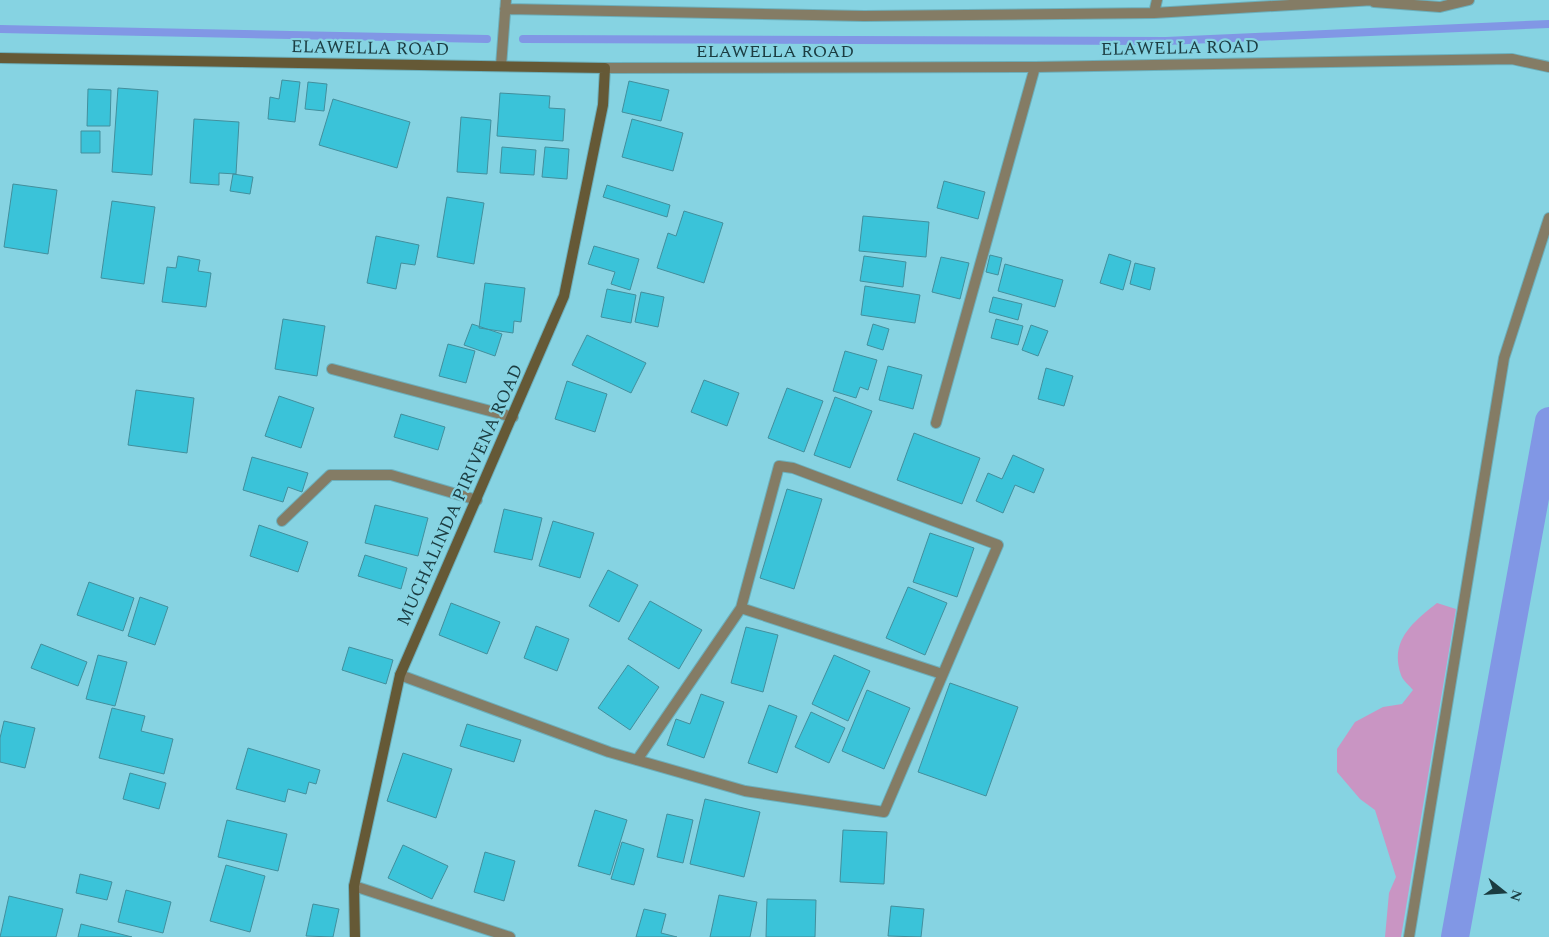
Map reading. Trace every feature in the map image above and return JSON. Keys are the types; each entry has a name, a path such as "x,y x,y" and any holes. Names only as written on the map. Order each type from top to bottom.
{"street":[{"path":"1154,13 1157,0"},
{"path":"501,66 506,4 864,16 1154,13 1374,1 1440,7 1470,0"},
{"name":"ELAWELLA ROAD","path":"0,58 604,68 1035,67 1512,59 1549,67"},
{"path":"936,423 1035,67"},
{"name":"MUCHALINDA PIRIVENA ROAD","path":"356,937 354,886 400,675 564,296 603,104 604,68"},
{"path":"1409,937 1504,358 1549,218"},
{"path":"332,369 513,417"},
{"path":"400,675 609,752 745,791 884,812 998,545 793,468 779,466 741,608 637,760"},
{"path":"282,521 330,475 392,475 477,500"},
{"path":"741,608 942,674"},
{"path":"354,886 510,937"}],"shaded area":[{"path":"1437,603 1456,609 1401,937 1385,937 1389,893 1396,877 1375,810 1360,799 1337,772 1337,749 1355,722 1383,707 1402,704 1413,690 1401,675 1398,652 1401,642 1412,625"}],"building":[{"path":"282,80 300,82 295,122 268,119 270,97 279,99"},
{"path":"629,81 669,90 661,121 622,112"},
{"path":"308,82 327,84 324,111 305,109"},
{"path":"118,88 158,91 152,175 112,172"},
{"path":"88,89 111,90 110,126 87,126"},
{"path":"500,93 550,96 549,108 565,109 563,141 497,136"},
{"path":"333,99 410,122 397,168 319,145"},
{"path":"461,117 491,120 487,174 457,172"},
{"path":"194,119 239,122 236,174 219,173 219,185 190,183"},
{"path":"632,119 683,133 673,171 622,157"},
{"path":"81,131 100,131 100,153 81,153"},
{"path":"502,147 536,150 534,175 500,173"},
{"path":"545,147 569,149 567,179 542,177"},
{"path":"233,174 253,177 250,194 230,191"},
{"path":"944,181 985,192 978,219 937,208"},
{"path":"13,184 57,190 48,254 4,247"},
{"path":"607,185 670,205 667,217 603,197"},
{"path":"447,197 484,203 474,264 437,257"},
{"path":"112,201 155,207 144,284 101,278"},
{"path":"684,211 723,223 704,283 657,268 668,233 676,236"},
{"path":"863,216 929,222 926,257 859,251"},
{"path":"376,236 419,245 415,265 401,263 396,289 367,283"},
{"path":"594,246 639,259 630,290 611,284 615,272 588,264"},
{"path":"1109,254 1131,261 1123,290 1100,283"},
{"path":"990,255 1002,258 998,275 986,272"},
{"path":"178,256 200,260 198,271 211,273 206,307 162,302 167,267 176,268"},
{"path":"864,256 906,262 903,287 860,281"},
{"path":"941,257 969,263 960,299 932,292"},
{"path":"1135,263 1155,268 1150,290 1130,284"},
{"path":"1005,264 1063,280 1055,307 998,291"},
{"path":"485,283 525,288 521,322 514,321 513,333 479,328"},
{"path":"865,286 920,295 915,323 861,315"},
{"path":"607,289 636,295 631,323 601,317"},
{"path":"641,292 664,297 658,327 635,322"},
{"path":"993,297 1022,304 1018,320 989,312"},
{"path":"283,319 325,326 317,376 275,369"},
{"path":"996,319 1023,326 1018,345 991,338"},
{"path":"472,324 502,334 495,356 464,345"},
{"path":"873,324 889,329 883,350 867,345"},
{"path":"1031,325 1048,331 1038,356 1022,350"},
{"path":"587,335 646,363 631,393 572,365"},
{"path":"448,344 475,351 466,383 439,376"},
{"path":"845,351 877,360 868,390 860,387 856,398 833,391"},
{"path":"888,366 922,375 913,409 879,400"},
{"path":"1046,368 1073,376 1064,406 1038,399"},
{"path":"704,380 739,393 727,426 691,412"},
{"path":"567,381 607,394 595,432 555,419"},
{"path":"787,388 823,401 804,452 768,438"},
{"path":"136,390 194,398 187,453 128,445"},
{"path":"279,396 314,408 301,448 265,436"},
{"path":"835,397 872,411 850,468 814,455"},
{"path":"401,414 445,427 438,450 394,437"},
{"path":"914,433 980,458 962,504 897,480"},
{"path":"1013,455 1044,469 1034,493 1015,485 1003,513 976,501 988,473 1002,479"},
{"path":"252,457 308,473 302,492 288,487 283,502 243,490"},
{"path":"787,489 822,499 794,589 760,578"},
{"path":"375,505 428,518 418,556 365,543"},
{"path":"504,509 542,518 532,560 494,552"},
{"path":"553,521 594,533 580,578 539,566"},
{"path":"259,525 308,542 298,572 250,556"},
{"path":"930,533 974,548 957,597 913,582"},
{"path":"365,555 407,568 401,589 358,576"},
{"path":"608,570 638,585 619,622 589,606"},
{"path":"89,582 134,598 123,631 77,615"},
{"path":"908,587 947,603 925,655 886,638"},
{"path":"140,597 168,607 155,645 128,636"},
{"path":"650,601 702,630 679,669 628,639"},
{"path":"451,603 500,622 487,654 439,635"},
{"path":"536,626 569,639 557,671 524,658"},
{"path":"746,627 778,635 763,692 731,683"},
{"path":"41,644 87,662 78,686 31,668"},
{"path":"349,647 393,660 386,684 342,670"},
{"path":"98,655 127,662 115,706 86,699"},
{"path":"834,655 870,671 848,721 812,704"},
{"path":"628,665 659,687 630,730 598,708"},
{"path":"950,683 1018,707 986,796 918,772"},
{"path":"867,690 910,708 884,769 842,751"},
{"path":"701,694 724,702 704,758 667,745 676,719 690,724"},
{"path":"769,705 797,716 777,773 748,763"},
{"path":"112,708 145,716 141,731 173,739 164,774 99,758"},
{"path":"811,712 845,728 829,763 795,747"},
{"path":"4,721 35,728 25,768 0,762 0,738"},
{"path":"467,724 521,740 514,762 460,746"},
{"path":"248,748 320,770 316,784 309,782 306,794 288,789 285,802 236,789"},
{"path":"403,753 452,769 436,818 387,801"},
{"path":"130,773 166,783 159,809 123,799"},
{"path":"705,799 760,812 744,877 690,864"},
{"path":"595,810 627,820 610,875 578,866"},
{"path":"667,814 693,820 683,863 657,857"},
{"path":"227,820 287,834 278,871 218,857"},
{"path":"843,830 887,832 884,884 840,882"},
{"path":"622,842 644,849 634,885 611,879"},
{"path":"403,845 448,866 432,899 388,878"},
{"path":"485,852 515,861 504,901 474,892"},
{"path":"226,865 265,876 250,932 210,921"},
{"path":"80,874 112,882 107,900 76,893"},
{"path":"126,890 171,902 163,933 118,922"},
{"path":"719,895 757,902 750,937 710,937"},
{"path":"9,896 63,909 56,937 0,937"},
{"path":"767,899 816,900 815,937 766,937"},
{"path":"313,904 339,909 333,937 306,936"},
{"path":"891,906 924,909 921,937 888,936"},
{"path":"644,909 666,914 661,933 677,937 636,937"},
{"path":"81,924 132,937 78,937"}],"waterway":[{"path":"523,39 1166,41 1549,24"},
{"path":"0,29 487,39"},
{"path":"1455,937 1549,421"}]}
